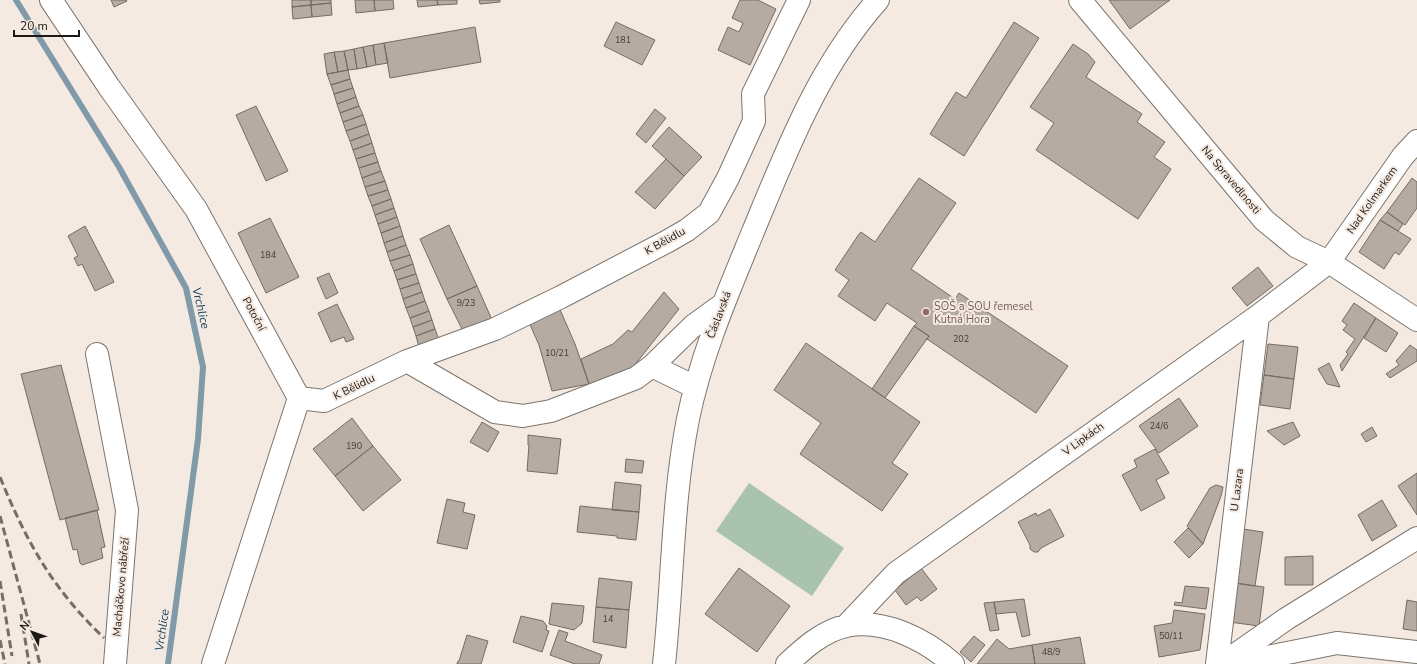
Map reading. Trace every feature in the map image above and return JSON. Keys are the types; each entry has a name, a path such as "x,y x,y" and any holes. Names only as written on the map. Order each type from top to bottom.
{"street":[{"name":"Potoční","path":"51,0 109,87 196,210 299,398"},
{"name":"K Bělidlu","path":"299,398 324,401 407,361 495,329 561,297 681,234 709,213 728,178 754,121 753,94 799,0"},
{"name":"Čáslavská","path":"664,664 683,453 695,387 722,305 809,103 832,60 860,20 878,0"},
{"name":"Na Spravedlnosti","path":"1080,0 1264,220 1297,247 1329,262 1417,320"},
{"name":"Nad Kolmarkem","path":"1329,262 1403,156 1417,141"},
{"name":"V Lipkách","path":"846,626 896,573 1258,316 1329,262"},
{"path":"407,361 495,412 522,416 551,411 636,378 652,366 693,326 722,305"},
{"name":"U Lazara","path":"1217,664 1258,316"},
{"name":"Macháčkovo nábřeží","path":"97,354 127,510 115,664"},
{"path":"652,366 695,387"},
{"path":"213,664 299,398"},
{"path":"1222,664 1286,619 1417,538"},
{"path":"787,664 814,641 846,626 874,625 902,633 926,644 954,664"},
{"path":"1232,664 1337,643 1417,652"}],"green space":[{"path":"749,483 844,548 812,596 716,531"}],"building":[{"path":"111,0 126,0 127,1 114,7"},
{"path":"292,0 311,0 311,5 292,7"},
{"path":"311,0 331,0 331,3 311,5"},
{"path":"355,0 374,0 375,11 356,13"},
{"path":"374,0 393,0 394,9 375,11"},
{"path":"417,0 437,0 438,5 418,7"},
{"path":"437,0 457,0 457,4 438,5"},
{"path":"479,0 500,0 500,2 480,4"},
{"path":"740,0 758,0 776,9 750,65 718,50 728,27 739,32 743,23 732,18"},
{"path":"1109,0 1170,0 1130,29"},
{"path":"331,3 332,15 312,17 311,5"},
{"path":"311,5 312,17 293,19 292,7"},
{"path":"616,22 655,40 642,65 604,46"},
{"path":"1014,22 1039,38 964,156 930,134 956,92 966,98"},
{"path":"475,27 481,62 390,78 384,43"},
{"path":"384,43 388,63 376,65 373,45"},
{"path":"1073,44 1088,54 1095,62 1086,77 1142,114 1137,122 1165,142 1154,157 1171,169 1138,219 1036,150 1054,123 1030,107"},
{"path":"373,45 376,65 367,67 363,47"},
{"path":"363,47 367,67 357,69 354,49"},
{"path":"354,49 357,69 348,70 344,51"},
{"path":"344,51 348,70 338,72 334,52"},
{"path":"334,52 338,72 327,74 324,54"},
{"path":"348,70 350,79 331,85 327,74"},
{"path":"350,79 353,88 334,94 331,85"},
{"path":"353,88 356,97 337,104 334,94"},
{"path":"356,97 359,106 340,113 337,104"},
{"path":"256,106 288,171 266,181 236,115"},
{"path":"359,106 363,115 343,122 340,113"},
{"path":"655,109 666,118 646,143 636,134"},
{"path":"363,115 366,124 346,131 343,122"},
{"path":"366,124 369,134 350,141 346,131"},
{"path":"669,127 702,157 684,176 652,146"},
{"path":"369,134 372,143 353,150 350,141"},
{"path":"372,143 375,153 356,159 353,150"},
{"path":"375,153 378,162 359,168 356,159"},
{"path":"666,159 684,176 655,209 635,192"},
{"path":"378,162 381,171 362,178 359,168"},
{"path":"381,171 385,181 365,187 362,178"},
{"path":"919,178 956,203 911,269 955,299 959,293 1068,366 1036,413 927,339 929,336 914,326 917,323 887,303 875,321 838,296 849,280 835,270 859,234 861,232 875,242"},
{"path":"1412,178 1417,182 1417,208 1405,225 1387,212"},
{"path":"385,181 388,190 368,196 365,187"},
{"path":"388,190 391,199 372,206 368,196"},
{"path":"391,199 394,208 375,215 372,206"},
{"path":"394,208 397,217 378,224 375,215"},
{"path":"1387,212 1403,224 1398,231 1380,220"},
{"path":"397,217 400,226 381,233 378,224"},
{"path":"270,218 299,277 266,293 238,233"},
{"path":"1380,220 1411,239 1399,255 1395,252 1384,269 1359,252"},
{"path":"449,225 477,286 447,299 420,239"},
{"path":"85,226 114,282 95,291 82,264 78,266 74,258 78,256 68,236"},
{"path":"400,226 403,236 384,243 381,233"},
{"path":"403,236 406,245 387,252 384,243"},
{"path":"406,245 410,255 390,261 387,252"},
{"path":"410,255 413,264 394,271 390,261"},
{"path":"413,264 416,274 397,280 394,271"},
{"path":"1258,267 1273,286 1247,306 1232,288"},
{"path":"329,273 338,293 326,299 317,278"},
{"path":"416,274 419,283 400,289 397,280"},
{"path":"419,283 422,292 403,299 400,289"},
{"path":"477,286 493,322 463,331 447,299"},
{"path":"422,292 425,301 406,308 403,299"},
{"path":"664,292 679,309 630,371 589,384 581,359 613,344 628,330 632,332"},
{"path":"425,301 429,311 410,318 406,308"},
{"path":"1354,303 1376,318 1342,371 1340,365 1348,354 1346,352 1355,339 1343,330 1347,325 1342,321"},
{"path":"337,304 354,339 346,342 344,337 331,342 318,313"},
{"path":"558,305 575,344 589,384 552,391 539,345 528,320"},
{"path":"429,311 432,320 413,327 410,318"},
{"path":"1376,318 1398,333 1386,352 1364,338"},
{"path":"432,320 435,329 416,336 413,327"},
{"path":"914,326 929,336 885,398 872,389"},
{"path":"435,329 439,340 419,347 416,336"},
{"path":"806,343 920,422 892,463 908,474 882,511 800,454 821,423 774,390"},
{"path":"1268,344 1298,347 1294,379 1264,375"},
{"path":"1410,345 1417,350 1417,361 1390,378 1386,374 1399,365 1396,361"},
{"path":"1329,363 1340,387 1327,384 1318,369"},
{"path":"61,365 99,510 60,520 21,374"},
{"path":"1264,375 1294,379 1290,409 1260,405"},
{"path":"1179,398 1198,426 1159,453 1139,426"},
{"path":"352,418 373,446 335,476 313,449"},
{"path":"482,422 499,432 488,452 470,442"},
{"path":"1293,422 1300,436 1284,445 1267,431"},
{"path":"1372,427 1377,436 1366,442 1361,434"},
{"path":"528,435 561,439 557,474 527,471 529,445"},
{"path":"373,446 401,480 363,511 335,476"},
{"path":"1155,449 1169,473 1156,480 1165,498 1141,511 1122,475 1137,467 1134,460"},
{"path":"626,459 644,461 642,473 625,472"},
{"path":"1417,473 1417,515 1398,486"},
{"path":"615,482 641,485 639,512 612,510"},
{"path":"1216,485 1223,487 1203,544 1187,526 1210,488"},
{"path":"447,499 465,503 463,512 475,515 467,549 437,543"},
{"path":"1382,500 1397,526 1372,541 1358,515"},
{"path":"580,506 639,512 636,540 617,538 617,536 577,532"},
{"path":"1050,509 1064,536 1041,548 1038,552 1034,552 1030,549 1030,545 1018,522 1036,513 1037,516"},
{"path":"97,510 105,547 101,548 103,558 82,565 80,563 77,549 73,550 65,518"},
{"path":"1188,528 1203,544 1189,558 1174,542"},
{"path":"1243,529 1263,532 1255,586 1235,583"},
{"path":"1313,556 1313,585 1285,585 1285,557"},
{"path":"739,568 790,606 757,652 705,614"},
{"path":"921,568 937,589 921,601 917,597 906,605 895,590"},
{"path":"599,578 632,582 629,610 596,607"},
{"path":"1235,583 1264,587 1259,626 1229,622"},
{"path":"1185,586 1209,588 1206,609 1174,605 1175,602 1182,603"},
{"path":"1024,599 1030,635 1022,637 1016,612 996,614 994,602"},
{"path":"1407,600 1417,602 1417,631 1403,629"},
{"path":"994,602 999,630 990,631 984,603"},
{"path":"552,603 584,606 582,623 574,630 549,624"},
{"path":"596,607 629,610 626,648 593,642"},
{"path":"1174,610 1205,614 1200,650 1159,657 1154,626 1172,623"},
{"path":"521,616 543,621 547,626 546,630 549,631 542,652 513,642"},
{"path":"559,630 568,633 565,641 602,655 599,664 575,664 550,655"},
{"path":"467,635 488,641 481,664 457,664"},
{"path":"974,636 985,645 971,662 960,652"},
{"path":"1080,637 1085,664 1035,664 1032,645"},
{"path":"997,639 1009,649 1032,645 1035,664 977,664"}],"waterway":[{"name":"Vrchlice","path":"16,0 119,167 186,288 203,367 198,439 168,664"}],"railway":[{"path":"0,477 20,523 43,564 70,601 104,638"},
{"path":"0,516 40,664"},
{"path":"0,581 12,656"},
{"path":"21,614 29,664"},
{"path":"0,640 5,664"}],"place":[{"name":"SOŠ a SOU řemesel Kutná Hora","path":"926,312"}]}
